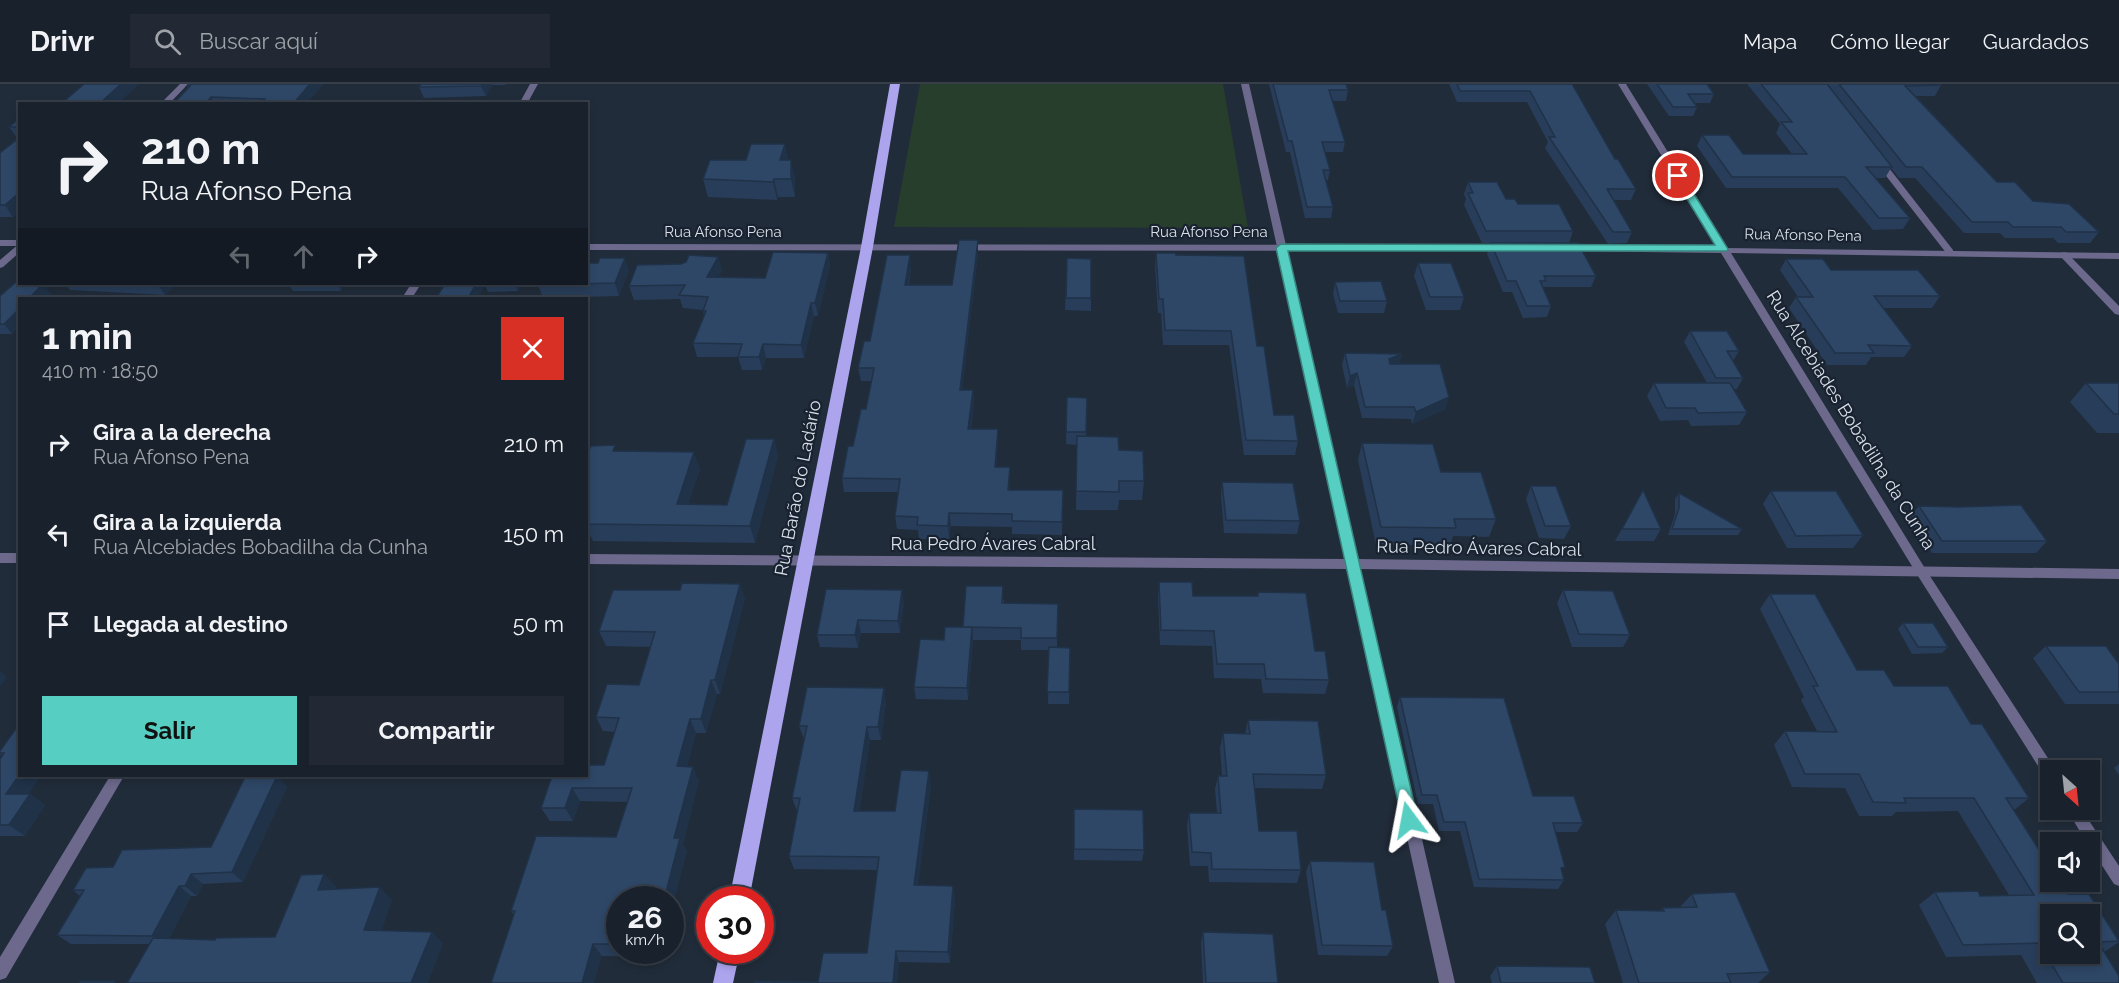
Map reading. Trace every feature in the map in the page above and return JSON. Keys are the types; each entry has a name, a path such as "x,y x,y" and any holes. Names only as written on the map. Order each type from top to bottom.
{"main road":[{"name":"Rua Barão do Ladário","path":"742,886 867,247 895,84"},
{"path":"723,983 727,964"}],"street":[{"path":"166,102 184,84"},
{"path":"524,102 534,84"},
{"path":"1245,84 1447,983"},
{"name":"Rua Alcebiades Bobadilha da Cunha","path":"1622,84 1922,573 2042,760"},
{"path":"1870,149 1950,252"},
{"path":"0,243 18,245"},
{"path":"0,265 18,247"},
{"name":"Rua Afonso Pena","path":"588,247 1508,248"},
{"name":"Rua Afonso Pena","path":"1556,248 2119,256"},
{"path":"2064,255 2119,312"},
{"path":"0,558 18,558"},
{"name":"Rua Pedro Ávares Cabral","path":"588,559 1354,564 2119,574"},
{"path":"0,972 116,777"},
{"path":"2081,820 2119,879"}],"green space":[{"path":"920,84 1223,84 1248,228 894,227"}],"building":[{"path":"84,84 121,84 101,102 63,102"},
{"path":"189,84 310,84 295,102 263,102 265,99 211,97 208,101 176,101 190,86 187,86"},
{"path":"421,84 482,84 481,86 419,87"},
{"path":"1273,84 1346,84 1348,90 1329,90 1345,142 1322,142 1330,170 1323,170 1333,207 1307,207 1292,141 1288,141"},
{"path":"1457,84 1572,84 1615,159 1618,159 1636,189 1607,189 1632,232 1613,232 1549,137 1555,137 1530,91 1460,91"},
{"path":"1657,84 1707,84 1714,94 1688,94 1697,107 1673,107"},
{"path":"1761,84 1827,84 1892,167 1866,167 1910,218 1879,218 1845,177 1732,177 1702,135 1729,135 1743,154 1807,154 1781,122 1792,122"},
{"path":"1839,84 1940,84 1905,86 1997,182 2015,182 2033,201 2069,204 2099,232 2066,232 2061,227 2013,227 2008,222 1972,222 1922,167 1906,167"},
{"path":"18,120 18,127 9,127"},
{"path":"18,139 18,194 5,205 0,205 0,153"},
{"path":"751,144 785,144 780,160 791,160 791,179 774,179 773,182 703,179 710,160 746,160"},
{"path":"1468,182 1497,182 1506,199 1515,199 1518,204 1559,204 1573,231 1486,231 1468,193 1473,193"},
{"path":"959,240 978,240 960,390 973,390 968,429 998,429 995,467 1010,467 1008,490 1063,490 1062,522 1012,521 1012,514 949,513 948,526 917,525 918,517 895,516 900,479 842,478 848,446 853,446 861,409 866,409 874,368 858,368 864,341 870,341 887,255 910,255 905,285 952,285"},
{"path":"1491,243 1578,243 1596,276 1544,276 1546,281 1540,281 1551,306 1527,306 1516,281 1507,281"},
{"path":"773,252 828,253 815,303 811,303 801,345 763,344 759,357 738,357 742,344 693,343 706,311 703,311 708,297 679,295 685,285 629,286 637,265 681,264 686,262 689,255 718,257 707,277 765,278"},
{"path":"1156,253 1244,256 1257,346 1264,346 1274,415 1294,415 1298,441 1246,440 1231,331 1165,330 1163,299 1159,299"},
{"path":"600,258 625,258 615,283 588,284 588,263 598,263"},
{"path":"1067,258 1091,259 1091,298 1066,298"},
{"path":"1786,259 1823,259 1831,270 1918,270 1940,296 1874,296 1912,346 1868,345 1874,353 1835,353 1796,297 1813,297"},
{"path":"1418,263 1451,263 1464,297 1430,297"},
{"path":"1381,281 1387,301 1340,301 1335,282"},
{"path":"16,282 18,285 42,285 30,297 18,297 18,310 4,324 0,324 0,296"},
{"path":"444,285 475,285 469,297 437,297"},
{"path":"1690,331 1727,331 1739,351 1727,351 1743,378 1716,378"},
{"path":"1345,353 1402,354 1389,359 1390,364 1440,364 1449,397 1416,412 1414,407 1365,407 1357,373 1350,376"},
{"path":"1654,383 1730,383 1747,412 1698,413 1695,408 1666,408"},
{"path":"2086,383 2119,383 2119,414 2114,414"},
{"path":"1067,397 1087,398 1086,432 1066,432"},
{"path":"1077,436 1118,437 1119,450 1143,451 1144,481 1119,481 1119,492 1076,491"},
{"path":"746,439 774,439 750,526 588,524 588,452 591,446 615,445 613,451 694,452 677,504 727,505"},
{"path":"1362,443 1433,444 1441,472 1481,472 1496,519 1454,519 1456,528 1381,527"},
{"path":"1222,482 1293,483 1300,521 1226,520"},
{"path":"1531,486 1556,486 1571,526 1545,526"},
{"path":"1643,490 1661,529 1622,529"},
{"path":"1771,491 1836,491 1863,535 1796,536"},
{"path":"1679,493 1742,529 1672,529 1679,508"},
{"path":"2021,505 2047,541 1942,541 1919,506 1959,507"},
{"path":"1159,582 1192,582 1193,596 1258,596 1258,592 1306,593 1315,651 1325,651 1329,680 1266,679 1264,664 1217,664 1214,631 1161,630"},
{"path":"682,583 740,584 715,680 711,680 701,719 690,719 677,766 693,767 674,838 680,838 668,886 606,886 606,944 593,944 582,983 491,983 515,911 511,911 536,836 616,837 632,788 572,788 565,808 541,808 552,777 588,777 588,765 604,765 619,718 596,717 607,684 639,685 655,632 599,631 613,590 680,590"},
{"path":"966,586 1003,586 1002,603 1058,604 1057,638 1021,638 1021,628 963,627"},
{"path":"826,589 902,590 898,621 858,620 855,635 817,635"},
{"path":"1563,590 1613,591 1630,635 1579,634"},
{"path":"1770,594 1815,594 1857,670 1884,670 1894,686 1948,686 1971,724 1982,724 2029,798 2006,798 2040,851 2040,892 2089,894 2095,904 2040,904 2040,945 1963,945 1935,892 1978,891 1980,896 2034,895 1974,798 1904,798 1906,803 1873,802 1859,774 1805,774 1785,731 1837,732 1813,686 1818,686"},
{"path":"1903,623 1933,623 1948,647 1918,647"},
{"path":"945,627 972,627 967,688 914,687 920,639 944,640"},
{"path":"2046,646 2106,646 2119,664 2119,692 2079,692"},
{"path":"1049,647 1070,648 1069,692 1047,692"},
{"path":"807,687 884,688 878,727 867,727 854,811 895,811 901,770 929,771 914,885 953,886 948,952 896,951 893,983 754,983 754,981 818,982 823,953 867,953 879,857 789,856 800,798 792,798 807,726 799,726"},
{"path":"1400,697 1504,698 1533,796 1574,796 1583,823 1553,823 1565,867 1561,868 1564,880 1479,879 1465,822 1444,822 1437,795 1422,795"},
{"path":"1248,720 1318,721 1326,775 1253,774 1259,831 1297,831 1301,870 1212,869 1211,853 1192,852 1189,813 1221,813 1218,776 1227,776 1223,733 1250,734"},
{"path":"18,726 18,777 6,794 30,794 9,825 0,825 0,759 4,753 0,751"},
{"path":"245,777 277,777 232,872 191,874 185,886 179,886 152,936 57,935 84,890 73,890 86,868 113,867 122,850 211,847"},
{"path":"1074,809 1143,810 1144,850 1074,849"},
{"path":"1310,861 1374,862 1382,910 1386,910 1393,946 1322,945"},
{"path":"324,874 318,890 380,887 364,930 432,932 411,983 127,983 153,938 215,940 216,938 275,937 301,875"},
{"path":"1735,892 1770,972 1727,974 1731,983 1639,983 1616,910 1664,911 1662,908 1697,907 1692,894"},
{"path":"2100,911 2119,941 2100,942"},
{"path":"1203,932 1273,934 1278,983 1206,983"},
{"path":"2100,945 2119,976 2119,983 2063,983 2052,964 2100,964"},
{"path":"1497,966 1590,967 1595,983 1501,983"},
{"path":"80,981 115,981 114,983 79,983"}],"route":[{"path":"1409,820 1354,564 1281,248 1723,249 1678,176"}]}
